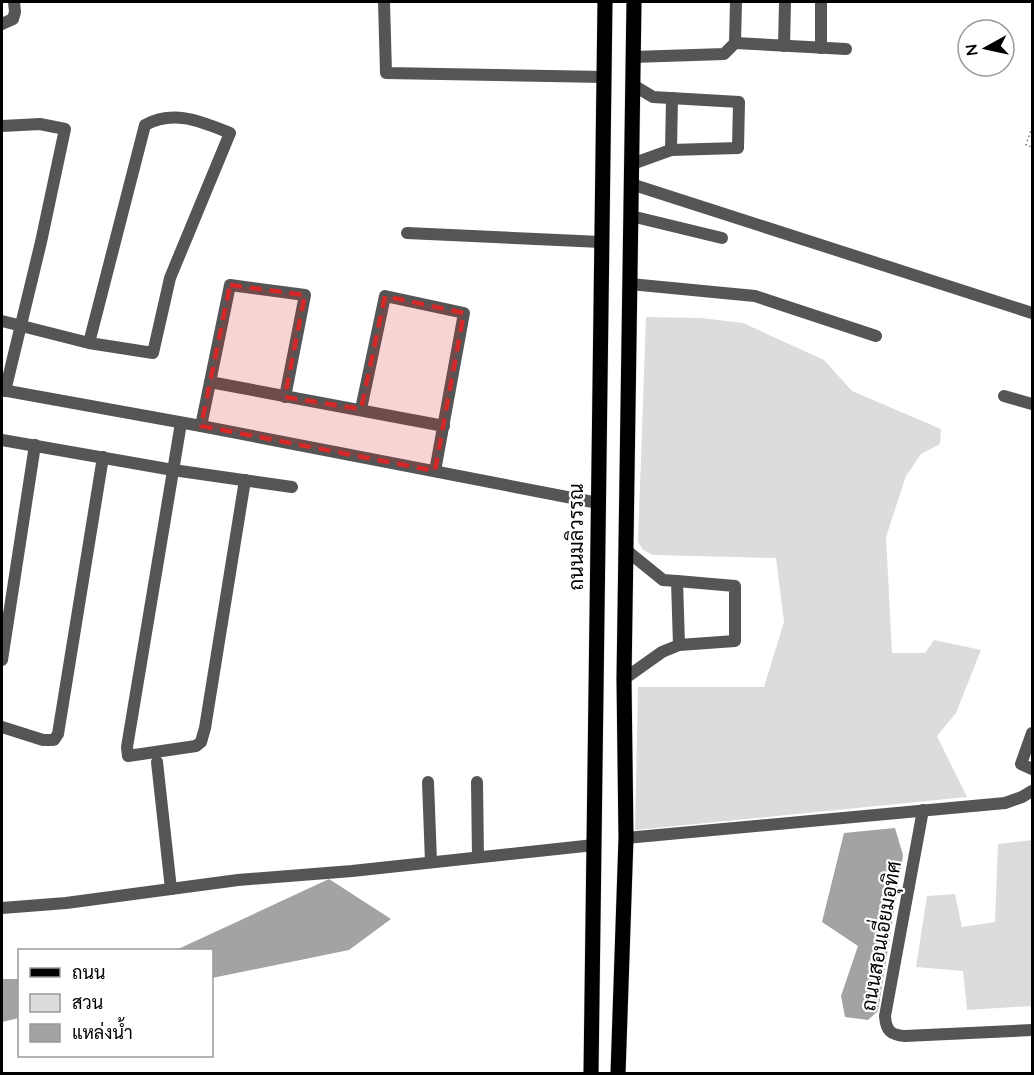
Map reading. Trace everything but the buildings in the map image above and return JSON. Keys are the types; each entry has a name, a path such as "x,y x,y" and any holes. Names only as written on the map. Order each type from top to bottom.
{"main road":[{"name":"ถนนมลิวรรณ","path":"591,1074 605,2"},
{"path":"618,1074 626,838 624,679 634,2"}],"street":[{"path":"2,24 13,19 14,2"},
{"path":"384,2 386,73 604,77"},
{"path":"633,57 724,54 735,43 736,2"},
{"path":"784,46 785,2"},
{"path":"821,2 821,48"},
{"path":"735,43 846,49"},
{"path":"632,164 671,150 738,148 739,102 653,97 633,85"},
{"path":"671,150 672,98"},
{"path":"2,321 89,343 153,353 170,278 230,133 184,117 156,119 145,125 89,343"},
{"path":"2,126 40,124 65,129 42,242 3,390 598,503"},
{"path":"631,184 1032,313"},
{"path":"631,216 722,238"},
{"path":"407,233 601,242"},
{"path":"630,284 755,296 876,336"},
{"path":"201,426 230,285 305,295 285,397"},
{"path":"361,409 385,296 465,313 435,471"},
{"path":"210,382 444,426"},
{"path":"1004,396 1032,404"},
{"path":"181,423 127,747 128,756 196,746 201,742 244,480"},
{"path":"2,440 173,470 292,487"},
{"path":"2,660 35,446"},
{"path":"2,727 43,740 54,740 58,734 103,457"},
{"path":"624,679 662,652 679,645 735,641 735,586 663,580 626,550"},
{"path":"677,581 679,645"},
{"path":"1032,733 1021,764 1032,769"},
{"path":"157,762 171,889"},
{"path":"428,782 431,862"},
{"path":"477,782 478,857"},
{"path":"626,838 1005,803 1032,791"},
{"name":"ถนนสอนเอี่ยมอุทิศ","path":"923,810 885,1016 886,1026 895,1035 906,1036 1032,1030"},
{"path":"2,908 66,903 238,880 594,845"}],"path":[{"path":"1032,127 1026,145 1032,147"}],"highlighted area":[{"path":"230,285 305,295 285,397 361,409 385,296 464,313 435,471 201,426"}],"green space":[{"path":"646,317 701,318 743,323 824,360 852,391 941,429 940,444 921,454 906,476 886,537 892,653 925,653 934,640 981,650 956,713 937,736 967,797 635,830 638,687 764,687 784,622 776,558 653,555 643,550 638,542"},
{"path":"1032,840 1032,1006 967,1010 963,971 916,967 927,896 955,894 962,927 995,922 998,844"}],"water":[{"path":"895,828 903,855 878,1011 868,1020 845,1017 841,996 858,946 822,922 844,833"},
{"path":"329,879 391,919 349,950 213,978 213,949 178,949"},
{"path":"2,979 18,979 18,1018 2,1022"}]}
